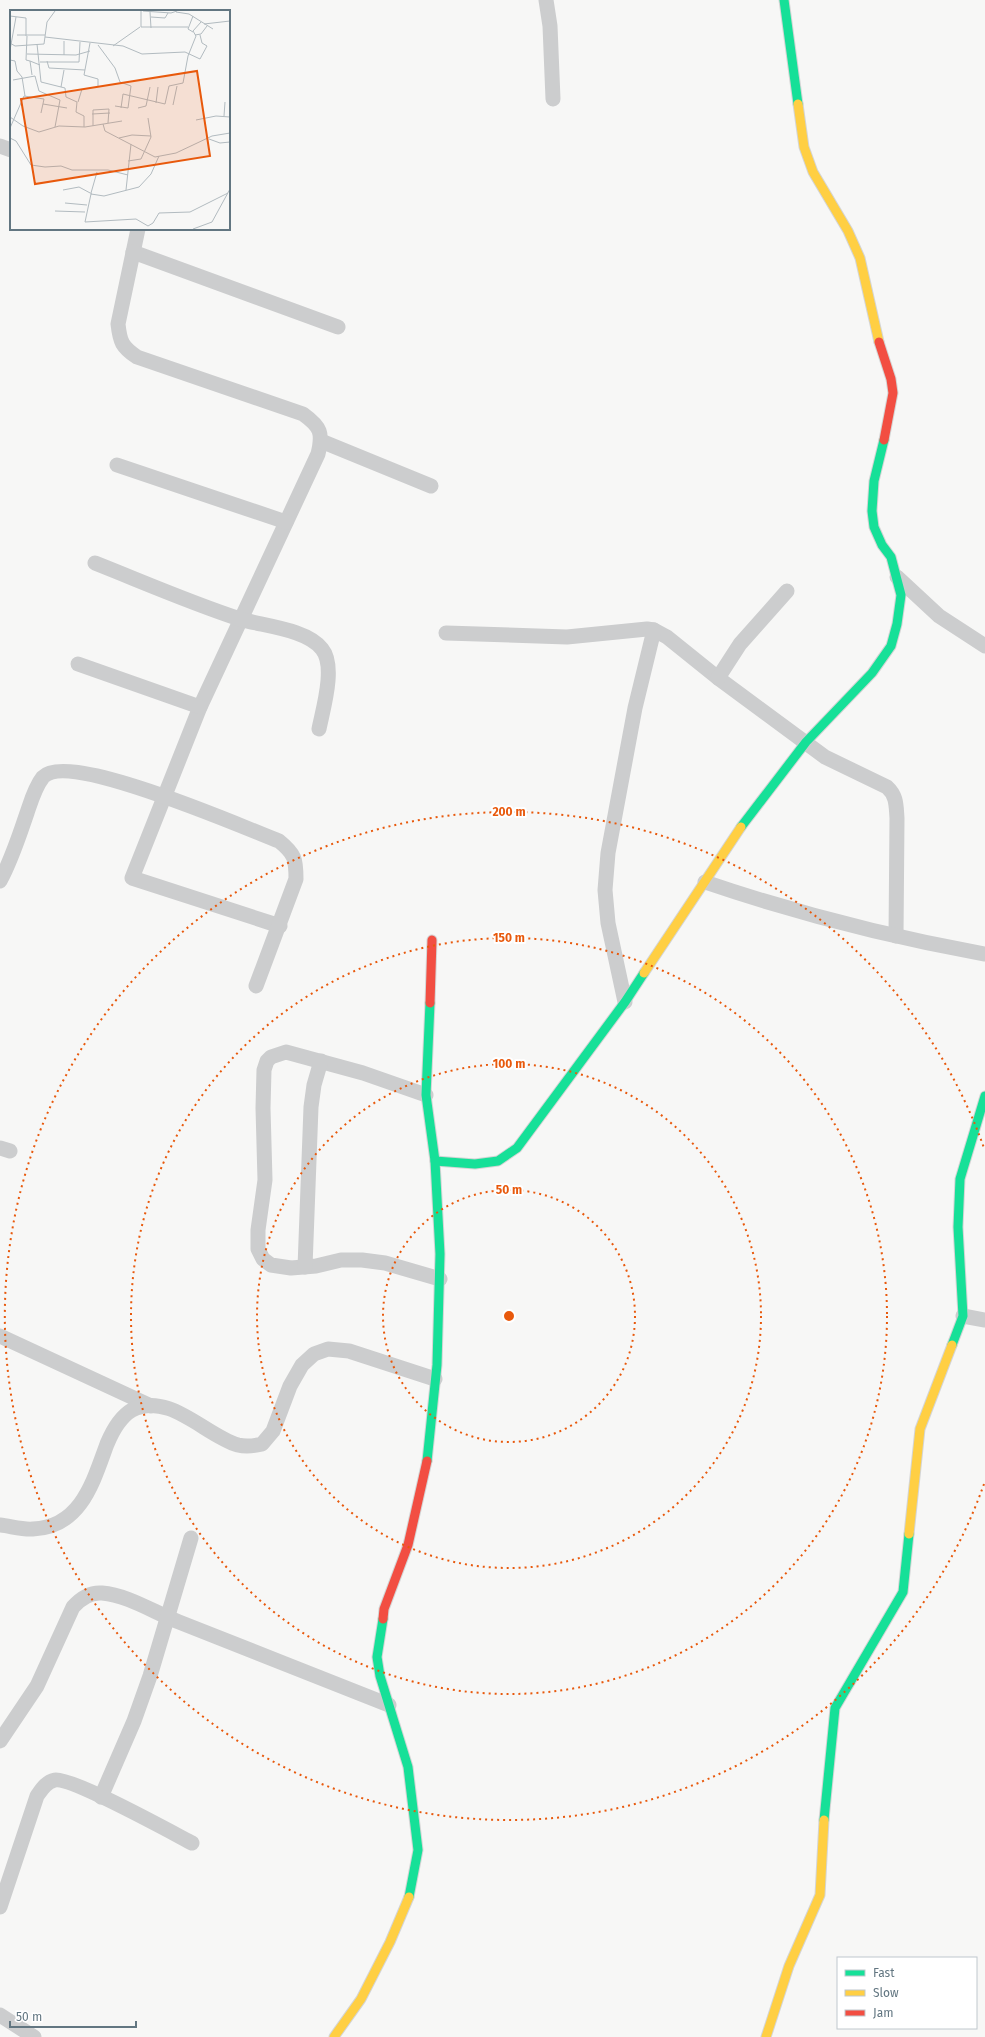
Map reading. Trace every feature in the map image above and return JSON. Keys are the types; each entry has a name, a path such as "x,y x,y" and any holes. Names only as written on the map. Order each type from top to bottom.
{"street":[{"path":"546,0 550,26 553,99"},
{"path":"436,1161 475,1164 498,1161 517,1148 625,1002 742,825 806,742 872,674 891,646 897,624 901,595 891,557 882,545 874,527 872,511 874,482 892,405 893,393 891,379 881,349 860,258 848,231 813,172 804,147 784,0"},
{"path":"0,146 10,150"},
{"path":"138,230 118,324 119,338 125,349 137,357 303,414 315,422 320,431 321,441 318,454 200,707 132,878 280,926"},
{"path":"133,252 338,328"},
{"path":"321,441 431,486"},
{"path":"117,465 286,522"},
{"path":"95,563 240,619 287,631 311,640 322,649 328,661 328,675 319,729"},
{"path":"897,577 939,616 985,646"},
{"path":"718,678 740,644 787,591"},
{"path":"446,633 566,637 634,630 654,630 667,637 718,678 826,757 887,787 893,793 896,803 897,818 896,936"},
{"path":"625,1002 608,923 605,890 608,853 635,708 654,630"},
{"path":"78,664 200,707"},
{"path":"0,881 8,866 36,787 44,776 68,770 164,795 279,841 291,851 296,862 296,879 280,926 256,986"},
{"path":"705,882 802,913 896,936 985,954"},
{"path":"334,2037 361,1999 390,1942 409,1899 418,1850 408,1766 380,1676 377,1657 379,1633 384,1609 408,1545 427,1460 435,1379 440,1254 436,1161 428,1120 426,1095 432,940"},
{"path":"426,1095 363,1073 286,1052 271,1057 267,1061 264,1070 263,1108 265,1180 258,1230 258,1249 263,1259 271,1265 291,1268 305,1267 341,1260 362,1260 385,1263 440,1279"},
{"path":"305,1267 311,1107 314,1085 321,1061"},
{"path":"766,2037 789,1966 820,1895 824,1824 835,1708 903,1592 920,1429 963,1316 958,1227 960,1179 985,1096"},
{"path":"963,1316 985,1320"},
{"path":"0,1336 151,1406 170,1409 237,1445 250,1447 262,1444 273,1431 290,1386 302,1365 314,1354 328,1349 348,1351 435,1379"},
{"path":"0,1525 32,1530 56,1525 72,1514 89,1491 110,1437 119,1422 132,1410 151,1406"},
{"path":"101,1797 134,1721 150,1676 166,1617 191,1538"},
{"path":"0,1741 37,1686 74,1607 80,1600 89,1595 101,1593 119,1596 166,1617 389,1705"},
{"path":"0,1907 37,1796 45,1784 55,1780 64,1781 101,1797 192,1843"},
{"path":"0,2015 34,2037"}],"traffic: fast":[{"path":"784,0 798,104"},
{"path":"741,827 806,742 872,673 891,646 897,624 901,595 891,557 882,545 874,527 872,511 874,481 884,440"},
{"path":"435,1161 475,1164 498,1161 517,1148 625,1002 644,973"},
{"path":"427,1461 437,1365 440,1254 435,1161 426,1095 430,1003"},
{"path":"952,1345 963,1316 958,1227 960,1179 985,1096"},
{"path":"824,1820 835,1708 903,1592 909,1534"},
{"path":"383,1619 377,1657 380,1676 408,1767 418,1850 409,1897"}],"traffic: slow":[{"path":"798,104 804,147 813,172 848,231 860,258 879,342"},
{"path":"644,973 741,827"},
{"path":"909,1534 920,1429 952,1345"},
{"path":"766,2037 789,1966 820,1895 824,1820"},
{"path":"334,2037 361,1999 390,1942 409,1897"}],"traffic: jam":[{"path":"879,342 891,379 893,393 884,440"},
{"path":"430,1003 432,940"},
{"path":"383,1619 384,1609 408,1545 427,1461"}]}
